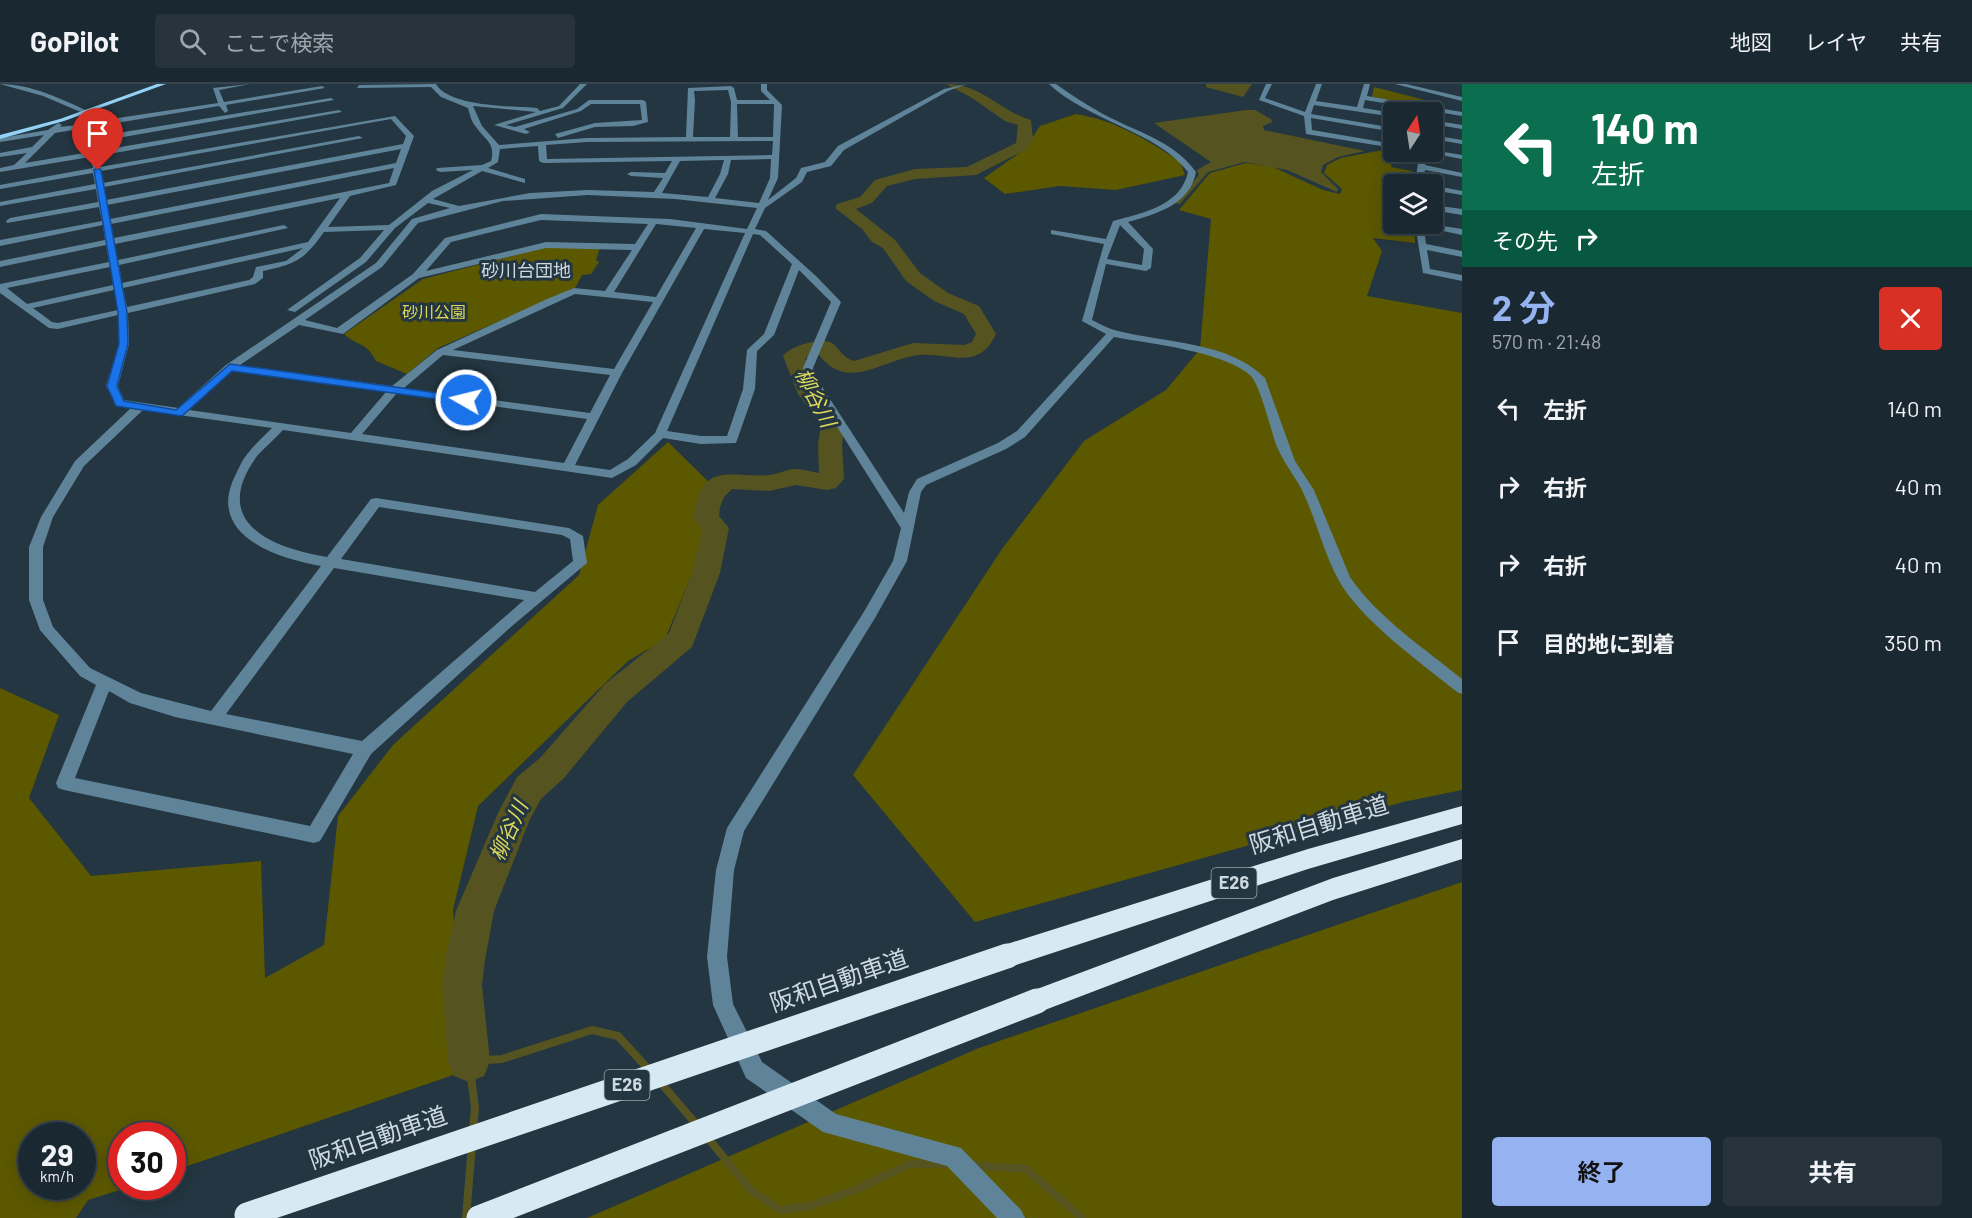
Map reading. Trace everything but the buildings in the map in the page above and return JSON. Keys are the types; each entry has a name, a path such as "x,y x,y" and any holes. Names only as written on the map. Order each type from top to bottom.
{"highway":[{"name":"阪和自動車道","path":"243,1217 1007,956 1308,859 1462,815"},
{"name":"E26","path":"479,1218 1037,1000 1333,889 1462,849"}],"main road":[{"path":"0,139 86,112 163,84"}],"street":[{"path":"6,84 45,94 86,112 123,312 124,344 112,386 120,403 138,408 612,474 632,462 660,434 774,178 778,139 777,102 764,91 764,84"},
{"path":"247,84 215,89 293,248"},
{"path":"292,310 363,260 391,227 435,193 486,167 496,159 496,147 475,120 468,105 439,94 433,84 359,87"},
{"path":"498,125 561,107 584,84"},
{"path":"1052,84 1102,116 1143,134 1182,161 1192,172 1190,181 1171,206 1116,223 1102,261 1087,321 1112,333 1220,355 1237,362 1261,380 1274,424 1289,461 1308,490 1344,578 1354,593 1386,625 1462,688"},
{"path":"1269,84 1261,99 1307,115 1383,128"},
{"path":"1319,84 1307,115 1309,132 1383,144"},
{"path":"1359,110 1367,84"},
{"path":"1398,84 1462,99"},
{"path":"0,139 321,86 370,153"},
{"path":"179,413 230,367 379,265 415,221 459,208 529,195 566,193 657,195 762,206 771,204 792,182 799,180 804,170 828,164 841,148 959,86"},
{"path":"690,140 692,100 690,89 731,88 734,102 734,140"},
{"path":"487,105 498,95"},
{"path":"1364,98 1385,102"},
{"path":"92,140 331,100"},
{"path":"547,100 568,101"},
{"path":"459,102 535,109 539,112"},
{"path":"475,120 517,129 546,141 595,125 633,124 646,121 643,102 589,102 579,110 517,129"},
{"path":"734,102 777,102"},
{"path":"1313,103 1383,114"},
{"path":"0,170 339,112"},
{"path":"1443,112 1462,114"},
{"path":"0,187 393,117 410,136 392,185 0,264"},
{"path":"0,187 62,120"},
{"path":"1443,124 1462,127"},
{"path":"0,206 100,185 359,138"},
{"path":"496,147 546,141 778,139"},
{"path":"1443,139 1462,142"},
{"path":"646,158 647,140"},
{"path":"546,141 543,161 777,157"},
{"path":"0,228 10,221 406,146"},
{"path":"0,155 35,149"},
{"path":"1443,154 1462,157"},
{"path":"657,195 678,158"},
{"path":"710,200 724,174 728,158"},
{"path":"1420,174 1422,162"},
{"path":"0,243 399,165"},
{"path":"440,170 486,167 522,181"},
{"path":"1421,167 1462,175"},
{"path":"631,174 668,176"},
{"path":"1443,189 1462,193"},
{"path":"0,287 49,325 58,326 252,282 258,278 259,269 298,261 303,257 346,195"},
{"path":"427,200 459,208"},
{"path":"0,206 13,217 10,221"},
{"path":"1443,209 1462,212"},
{"path":"297,321 339,332 416,276 448,240 541,217 654,220 763,233 836,302 808,368 810,376 908,529"},
{"path":"608,294 654,220"},
{"path":"1102,261 1146,268 1149,249 1122,221"},
{"path":"567,469 617,373 702,225"},
{"path":"321,230 391,227"},
{"path":"0,287 284,228"},
{"path":"1443,228 1462,232"},
{"path":"1054,232 1109,242"},
{"path":"1420,234 1426,271 1462,278"},
{"path":"26,307 311,244"},
{"path":"416,276 546,245 637,247"},
{"path":"1422,246 1462,254"},
{"path":"660,434 701,440 732,440 749,389 752,350 769,335 797,264"},
{"path":"353,438 393,391 441,352 574,291 660,300"},
{"path":"1013,1218 953,1156 831,1124 754,1070 723,1005 717,957 725,870 736,828 870,614 900,561 915,492 921,482 1002,446 1021,434 1112,333"},
{"path":"441,352 617,373"},
{"path":"230,367 595,417"},
{"path":"138,408 79,464 47,517 36,547 36,600 47,630 85,672 136,698 175,710 365,749"},
{"path":"279,428 252,455 236,488 234,512 243,528 265,543 293,556 536,597"},
{"path":"104,683 63,783 314,835 365,749 536,597 580,563 576,536 564,531 376,502 215,717"}],"green space":[{"path":"1374,87 1425,100 1425,102 1399,102 1372,97"},
{"path":"1076,114 1105,121 1142,138 1180,161 1185,175 1116,190 1060,186 1005,194 984,178 1025,149 1040,126"},
{"path":"1383,150 1383,162 1392,162 1391,167 1412,171 1412,174 1383,174 1383,234 1415,234 1415,243 1373,238 1382,251 1367,296 1462,313 1462,790 1403,802 975,922 853,775 1002,549 1084,441 1166,390 1200,349 1211,219 1179,210 1210,173 1246,163 1273,167 1323,190 1340,194 1342,189 1324,173 1327,165 1341,158"},
{"name":"砂川公園","path":"546,247 600,248 596,260 599,262 591,274 582,275 575,288 438,348 407,374 376,361 369,350 344,334 423,279"},
{"path":"668,442 724,497 665,639 628,661 478,806 453,910 462,1072 186,1167 186,1122 108,1122 108,1194 96,1197 96,1122 18,1122 18,1200 88,1200 76,1218 0,1218 0,688 59,715 29,798 91,876 261,861 265,978 324,945 338,816 393,745 579,575 598,505"},
{"path":"1462,882 1462,1218 587,1218 979,1048"}],"shaded area":[{"path":"1206,84 1252,84 1243,97 1206,87"},
{"path":"1255,110 1271,119 1272,122 1263,126 1264,130 1365,151 1338,157 1323,165 1321,172 1338,189 1337,192 1287,170 1245,162 1208,172 1180,204 1175,203 1199,175 1197,170 1211,162 1154,123"}],"waterway":[{"name":"柳谷川","path":"469,1061 462,985 466,954 469,951 475,911 515,813 529,788 552,768 616,693 674,648 682,639 706,573 716,528 706,518 709,498 726,481 769,483 796,477 827,482 832,479 830,444 833,425 809,394 794,356 801,351 825,348 837,362 855,368 913,349 968,351 980,346 986,334 972,310 941,297 913,277 889,244 878,238 868,225 843,208 866,200 881,183 915,174 970,172 1022,146 1026,139 1023,128 1026,123 1010,118 977,95 952,84"},
{"path":"473,1129 475,1108 469,1061 502,1059 592,1030 618,1036 650,1071"},
{"path":"660,1082 697,1125"},
{"path":"707,1137 750,1189 780,1210 810,1206 855,1190 909,1164 946,1164"},
{"path":"466,1218 472,1144"},
{"path":"970,1165 1026,1169 1082,1218"}],"district":[{"name":"砂川台団地","path":"526,271"}],"route":[{"path":"98,170 123,312 124,344 112,386 120,403 138,408 179,413 230,367 466,400"}]}
